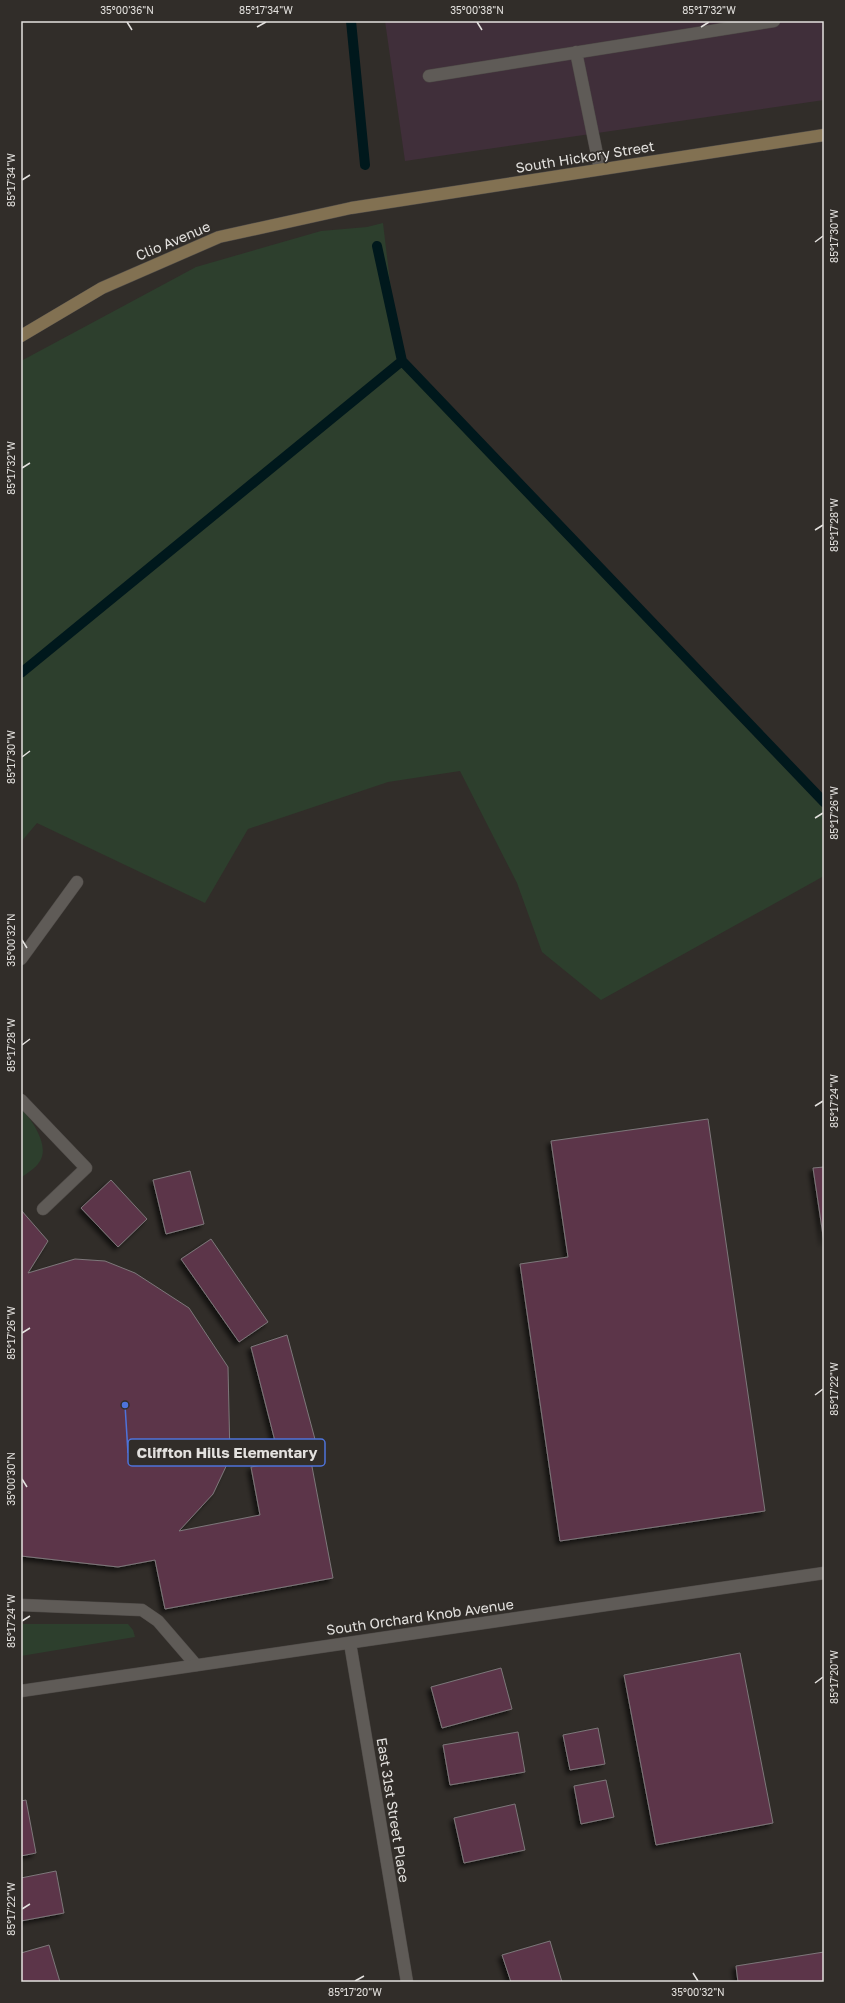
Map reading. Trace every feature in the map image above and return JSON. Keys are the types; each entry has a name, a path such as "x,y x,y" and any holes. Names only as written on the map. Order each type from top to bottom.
{"street":[{"path":"429,76 774,21"},
{"path":"576,52 600,169"},
{"name":"South Hickory Street","path":"351,208 824,135"},
{"name":"Clio Avenue","path":"21,336 102,288 219,237 351,208"},
{"path":"21,959 77,882"},
{"path":"21,1100 86,1168 43,1209"},
{"name":"South Orchard Knob Avenue","path":"21,1691 824,1573"},
{"path":"21,1605 142,1610 158,1621 196,1665"},
{"name":"East 31st Street Place","path":"350,1643 407,1982"}],"shaded area":[{"path":"385,21 824,21 824,100 405,161"}],"green space":[{"path":"383,223 400,365 824,809 824,876 601,1000 542,952 517,883 460,771 388,782 248,829 205,903 37,823 21,842 21,361 196,267 321,231 367,227"},
{"path":"21,1108 34,1125 43,1148 38,1164 21,1178"},
{"path":"21,1624 128,1624 133,1630 135,1637 21,1656"}],"building":[{"path":"708,1119 765,1511 560,1541 520,1264 568,1257 551,1141"},
{"path":"824,1167 824,1242 813,1168"},
{"path":"190,1171 204,1224 166,1234 153,1180"},
{"path":"111,1180 147,1219 118,1247 81,1208"},
{"path":"21,1210 48,1241 28,1273 75,1259 105,1261 135,1273 189,1308 228,1367 230,1458 213,1494 179,1531 260,1515 251,1467 310,1456 333,1578 165,1609 155,1560 118,1567 21,1556"},
{"path":"211,1239 268,1322 239,1342 181,1259"},
{"path":"287,1335 316,1443 278,1453 251,1347"},
{"path":"740,1653 773,1823 656,1845 624,1675"},
{"path":"501,1668 512,1709 442,1728 431,1687"},
{"path":"598,1728 605,1764 570,1770 563,1735"},
{"path":"518,1732 525,1772 450,1785 443,1745"},
{"path":"606,1780 614,1817 581,1824 574,1786"},
{"path":"26,1800 36,1853 21,1856 21,1801"},
{"path":"515,1804 525,1850 464,1863 454,1818"},
{"path":"56,1871 64,1913 21,1921 21,1878"},
{"path":"550,1941 562,1982 511,1982 502,1955"},
{"path":"49,1945 60,1982 21,1982 21,1953"},
{"path":"824,1952 824,1982 738,1982 736,1966"}],"waterway":[{"path":"351,21 365,165"},
{"path":"377,246 402,361 824,802"},
{"path":"21,673 402,361"}],"place":[{"name":"Cliffton Hills Elementary","path":"125,1405"}]}
